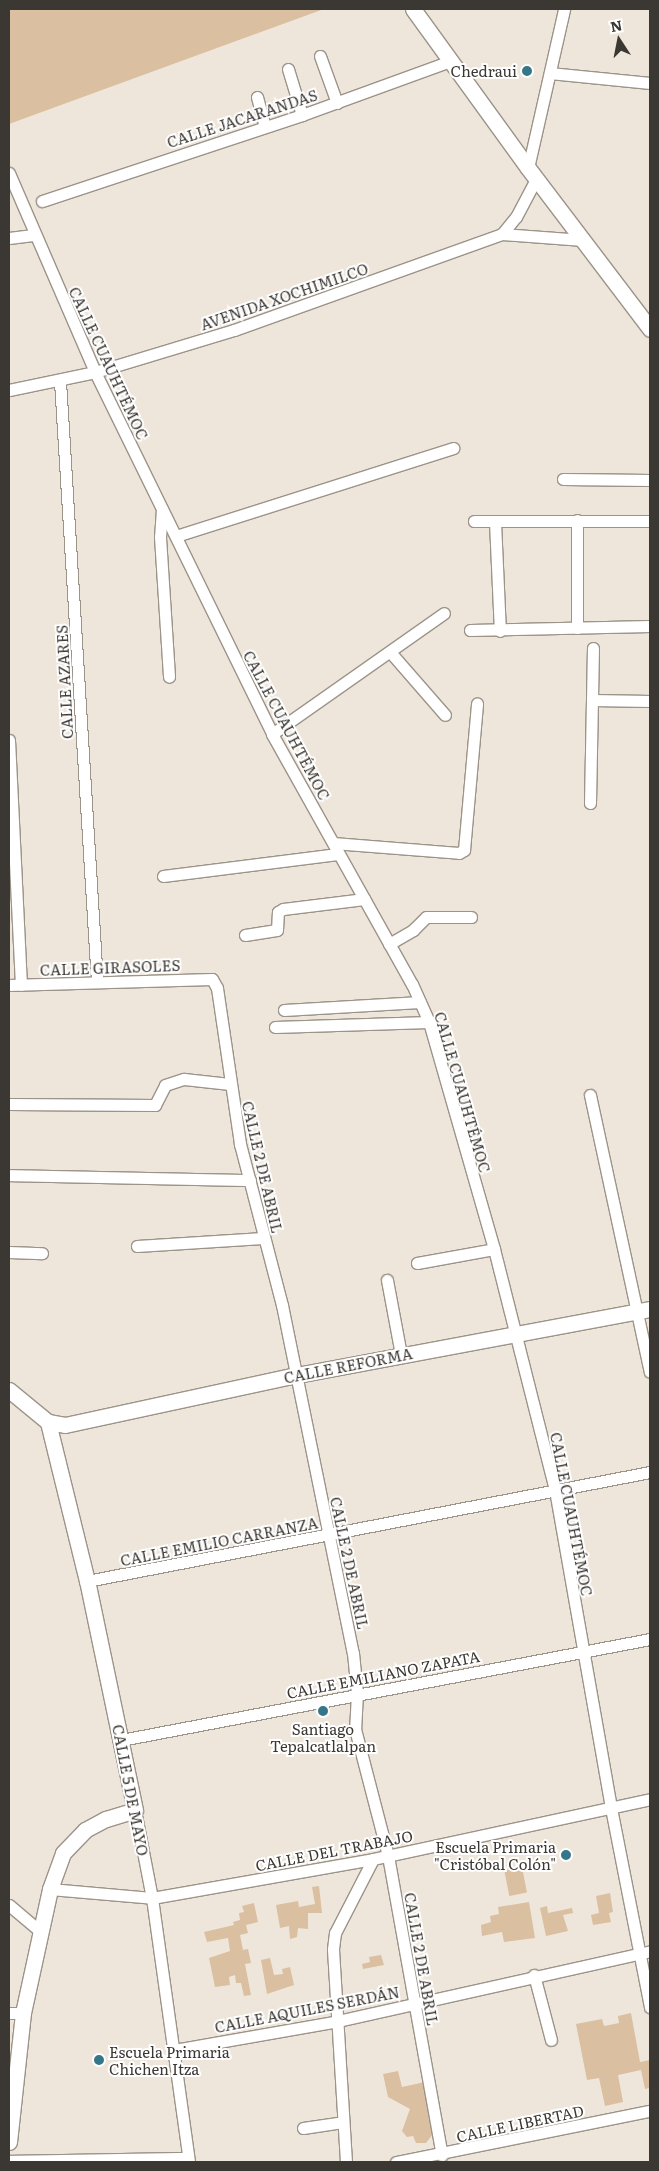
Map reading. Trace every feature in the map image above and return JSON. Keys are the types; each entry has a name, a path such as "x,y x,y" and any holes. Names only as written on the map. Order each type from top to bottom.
{"street":[{"path":"413,9 532,174 650,329"},
{"path":"502,234 516,217 532,174 550,73 564,9"},
{"path":"320,56 337,103"},
{"name":"CALLE JACARANDAS","path":"42,201 302,115 450,62"},
{"path":"288,69 302,115"},
{"path":"550,73 650,83"},
{"path":"257,97 266,126"},
{"name":"CALLE CUAUHTÉMOC","path":"9,173 11,185 95,372 272,734 389,944 429,1022 494,1249 555,1490 611,1808 645,1952 650,2007"},
{"path":"502,234 583,240"},
{"name":"AVENIDA XOCHIMILCO","path":"9,390 60,381 95,372 234,330 502,234"},
{"path":"9,238 33,235"},
{"name":"CALLE AZARES","path":"60,381 97,982"},
{"path":"176,536 452,448"},
{"path":"563,479 650,480"},
{"path":"162,507 160,537 169,677"},
{"path":"474,520 495,522 650,521"},
{"path":"577,520 577,628"},
{"path":"495,522 500,631"},
{"path":"272,734 391,653 444,613"},
{"path":"470,630 500,631 650,626"},
{"path":"590,803 593,648"},
{"path":"391,653 445,715"},
{"path":"592,700 650,701"},
{"path":"163,876 336,849 459,853 464,850 477,704"},
{"path":"9,740 21,985"},
{"path":"245,934 277,930 278,912 283,908 364,899"},
{"path":"389,944 413,930 426,918 471,917"},
{"name":"CALLE GIRASOLES","path":"9,985 212,978"},
{"name":"CALLE 2 DE ABRIL","path":"212,978 217,988 230,1084 250,1180 297,1375 353,1653 357,1693 356,1737 374,1793 388,1856 442,2154"},
{"path":"284,1010 420,1002"},
{"path":"275,1027 429,1022"},
{"path":"9,1104 155,1105 165,1085 184,1079 230,1084"},
{"path":"590,1095 644,1310 650,1372"},
{"path":"9,1175 250,1180"},
{"path":"137,1246 264,1238"},
{"path":"417,1262 494,1249"},
{"path":"9,1252 42,1253"},
{"path":"387,1280 401,1355"},
{"name":"CALLE REFORMA","path":"48,1422 65,1425 297,1375 516,1332 644,1310"},
{"path":"9,1390 48,1422"},
{"name":"CALLE 5 DE MAYO","path":"48,1422 87,1581 152,1898 189,2160"},
{"name":"CALLE EMILIO CARRANZA","path":"87,1581 650,1472"},
{"name":"CALLE EMILIANO ZAPATA","path":"121,1740 357,1693 650,1639"},
{"name":"CALLE DEL TRABAJO","path":"50,1889 152,1898 373,1859 650,1799"},
{"path":"9,2142 16,2013 41,1932 50,1889 63,1853 74,1840 106,1819 135,1810"},
{"path":"346,2162 344,2122 337,2061 338,2021 332,1971 335,1932 373,1859"},
{"path":"9,1905 41,1932"},
{"name":"CALLE AQUILES SERDÁN","path":"174,2050 338,2021 534,1975 645,1952"},
{"path":"534,1975 551,2040"},
{"name":"CALLE LIBERTAD","path":"396,2162 442,2154 464,2157 650,2111"},
{"path":"302,2128 344,2122"},
{"path":"9,2161 189,2160"}],"shaded area":[{"path":"9,9 324,9 9,124"},
{"path":"522,1867 527,1893 509,1896 504,1870"},
{"path":"319,1886 322,1913 308,1913 308,1929 298,1928 297,1937 290,1939 289,1926 280,1928 276,1905 298,1901 299,1907 315,1904 312,1887"},
{"path":"610,1893 613,1912 609,1913 611,1922 593,1925 591,1915 599,1913 596,1896"},
{"path":"529,1902 535,1938 504,1942 502,1932 482,1936 481,1925 491,1922 490,1916 499,1914 498,1907"},
{"path":"254,1903 258,1922 246,1925 248,1933 240,1935 243,1950 248,1949 251,1963 245,1964 251,1995 244,1996 241,1983 236,1983 235,1975 229,1977 230,1985 215,1987 209,1958 230,1951 228,1938 207,1942 204,1932 234,1925 233,1922 240,1920 239,1913 244,1912 242,1906"},
{"path":"547,1906 548,1913 572,1908 573,1913 563,1915 568,1931 546,1936 540,1908"},
{"path":"381,1955 384,1965 363,1969 362,1964 370,1962 369,1957"},
{"path":"270,1958 274,1975 283,1974 282,1969 290,1967 294,1985 267,1994 261,1960"},
{"path":"631,2013 640,2062 650,2060 650,2088 645,2089 641,2070 618,2075 623,2102 605,2106 599,2078 587,2080 576,2024 602,2019 604,2026 619,2023 618,2016"},
{"path":"398,2071 402,2087 425,2082 433,2134 426,2143 416,2143 413,2136 407,2137 402,2131 410,2109 388,2097 383,2074"}],"place":[{"name":"Chedraui","path":"527,71"},
{"name":"Santiago Tepalcatlalpan","path":"323,1711"},
{"name":"Escuela Primaria \"Cristóbal Colón\"","path":"566,1855"},
{"name":"Escuela Primaria Chichen Itza","path":"99,2060"}]}
